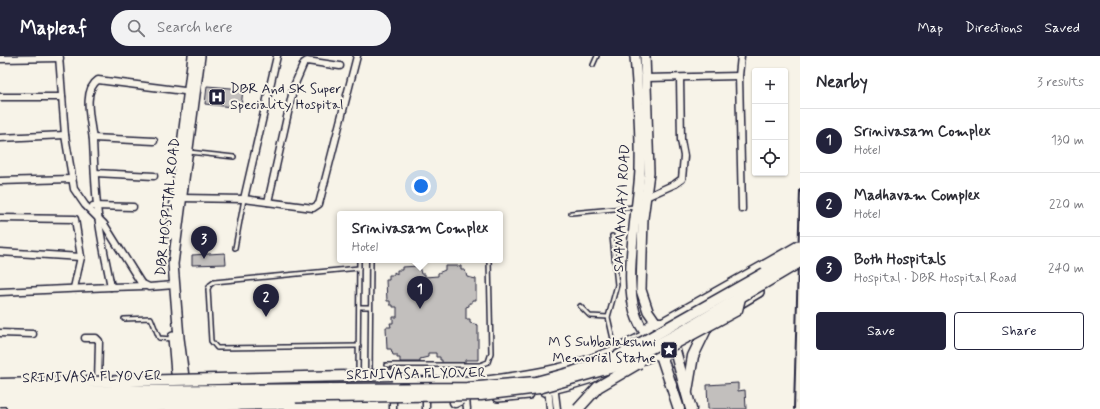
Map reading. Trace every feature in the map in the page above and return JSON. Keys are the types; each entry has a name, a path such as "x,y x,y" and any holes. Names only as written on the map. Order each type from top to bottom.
{"main road":[{"name":"SRINIVASA FLYOVER","path":"0,392 467,388 536,382 573,372 616,357 800,253"},
{"name":"SRINIVASA FLYOVER","path":"2,403 481,395 539,388 618,366 740,298 800,262"},
{"path":"578,409 598,387 636,364 737,310 740,298"},
{"path":"686,396 693,356 710,321"},
{"path":"679,409 659,355 648,349 645,343 648,329 659,323 671,328 674,332 675,344 686,396 691,409"},
{"path":"659,355 670,352 675,344"},
{"path":"0,385 392,375 409,382"},
{"path":"2,403 14,408 192,407 426,405 460,400"}],"street":[{"name":"DBR HOSPITAL ROAD","path":"181,385 171,285 187,152 192,92 193,56"},
{"name":"DBR HOSPITAL ROAD","path":"181,385 173,339 171,285 173,207 192,92 200,56"},
{"path":"244,199 276,56"},
{"path":"181,198 244,199 313,208 320,204 356,56"},
{"name":"SAAMAVAAYI ROAD","path":"635,56 640,171 632,259 633,306 636,319 646,334"},
{"name":"SAAMAVAAYI ROAD","path":"645,56 649,173 642,245 641,290 648,311 659,323"},
{"path":"741,56 739,76 742,209"},
{"path":"0,59 59,57 65,135 71,179 78,196 98,217 141,283 145,286"},
{"path":"268,202 294,86 304,63 308,61 340,66"},
{"path":"646,78 739,76"},
{"path":"646,197 675,184 682,179 684,156 681,136 680,78"},
{"path":"111,287 98,217 93,138 88,112 94,82 98,80 192,92"},
{"path":"0,97 62,97"},
{"path":"0,138 65,135"},
{"path":"93,138 154,141"},
{"path":"95,173 154,176"},
{"path":"0,181 71,179"},
{"path":"85,205 133,207"},
{"path":"0,218 74,219 81,257 74,288"},
{"path":"659,323 765,266 800,245"},
{"path":"0,252 81,257"},
{"path":"675,344 710,321 800,267"},
{"path":"0,292 171,285"},
{"path":"0,333 33,334"},
{"path":"0,385 181,385 487,381 548,372 581,363 615,350 646,334"},
{"path":"85,338 96,338 99,341 93,406"},
{"path":"2,403 44,406 234,405 460,400 515,396 583,382 659,355"},
{"path":"548,372 557,409"},
{"path":"550,409 552,389"},
{"path":"460,400 467,409"}],"lane":[{"path":"593,64 597,56"},
{"path":"187,152 234,157"},
{"path":"235,248 244,199"},
{"path":"571,213 636,207"},
{"path":"612,236 617,286 608,317 615,350"},
{"path":"358,382 359,263"},
{"path":"370,382 371,263"},
{"path":"386,365 480,365 488,362 491,353 489,263"},
{"path":"358,346 217,348 211,341 208,289 214,282 359,268"},
{"path":"580,306 590,316 608,317"},
{"path":"359,308 370,307"},
{"path":"124,320 152,318 159,338 173,339"}],"building":[{"path":"207,86 243,89 241,108 205,104"},
{"path":"225,253 226,264 192,265 192,255"},
{"path":"419,266 421,274 425,274 425,277 438,276 438,273 445,270 445,266 461,266 461,270 465,270 467,277 476,279 476,300 472,300 472,303 469,303 469,306 466,307 466,319 470,319 470,323 478,325 478,360 465,360 465,364 442,365 442,360 440,360 440,357 436,357 436,353 428,353 428,357 420,359 420,362 400,362 400,358 397,358 397,355 393,355 391,349 387,349 386,327 391,327 390,323 393,323 393,317 397,317 397,307 393,307 393,305 390,305 390,301 387,301 386,280 389,280 389,275 394,275 394,272 397,274 397,270 402,270 402,267"},
{"path":"738,383 738,391 745,390 746,409 708,409 707,385"}],"railway":[{"path":"794,409 800,190"}],"place":[{"name":"DBR And SK Super Speciality Hospital","path":"217,97"},
{"name":"Both Hospitals","path":"204,259"},
{"name":"Srinivasam Complex","path":"420,309"},
{"name":"Madhavam Complex","path":"266,317"},
{"name":"M S Subbalakshmi Memorial Statue","path":"669,350"}]}
